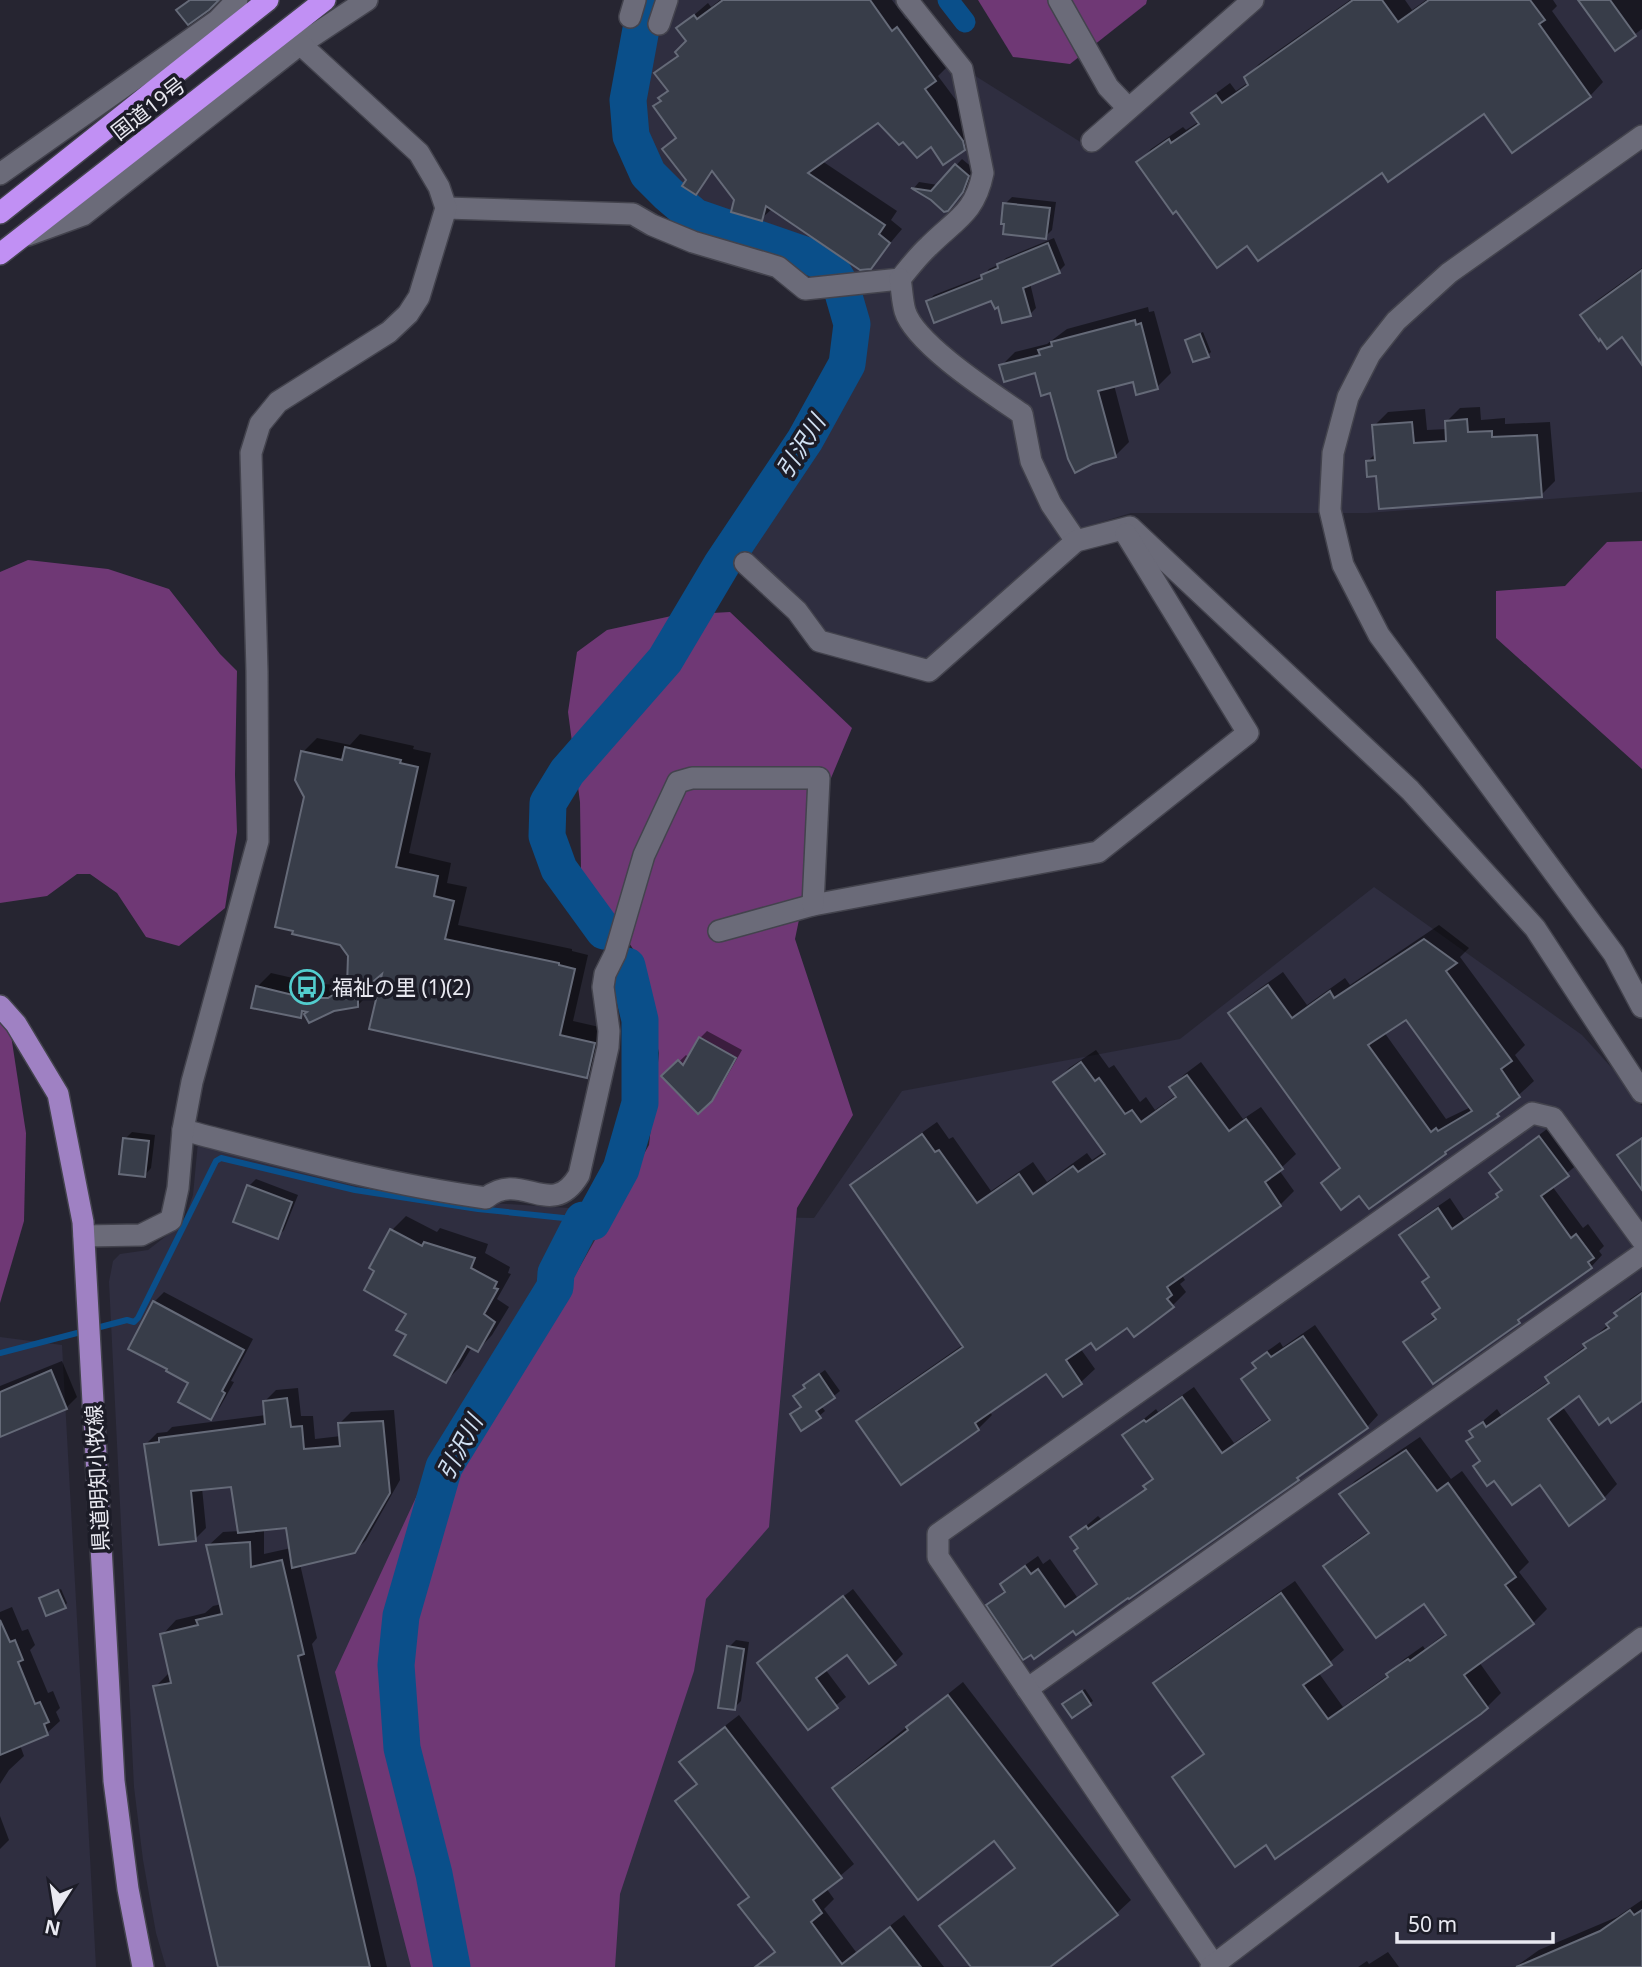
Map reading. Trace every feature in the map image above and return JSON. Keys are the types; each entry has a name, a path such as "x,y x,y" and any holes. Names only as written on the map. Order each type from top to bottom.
{"highway":[{"name":"国道19号","path":"0,254 293,38 325,0"},
{"name":"国道19号","path":"0,213 261,2"},
{"path":"0,259 19,239"}],"main road":[{"name":"県道明知小牧線","path":"0,1006 16,1024 58,1094 84,1236 114,1781 128,1889 143,1967"}],"street":[{"path":"0,174 218,20 237,0"},
{"path":"84,1236 141,1235 171,1220 178,1188 183,1130 192,1082 258,841 251,453 260,424 278,402 389,332 408,314 419,297 446,208 439,187 419,153 293,38 366,0"},
{"path":"659,24 667,0"},
{"path":"446,208 633,214 693,242 778,267 805,289 900,279 927,247 970,209 983,173 962,69 907,0"},
{"path":"1059,0 1108,87 1128,108"},
{"path":"1092,141 1253,0"},
{"path":"1642,136 1449,273 1396,321 1370,354 1348,397 1333,453 1330,510 1343,565 1379,635 1614,954 1642,1007"},
{"path":"900,279 905,313 923,337 973,381 1022,414 1031,461 1051,503 1076,541"},
{"path":"745,563 797,611 819,641 929,671 1076,541 1130,527 1410,790 1535,928 1642,1092"},
{"path":"719,931 813,905 1098,852 1248,733 1123,529"},
{"path":"183,1130 370,1178 439,1191 486,1198 497,1189 513,1188 550,1196 561,1195 572,1187 579,1175 608,1047 609,1031 603,987 605,974 615,954 644,855 678,782 692,778 819,778 813,905"},
{"path":"1642,1240 1553,1118 1532,1113 938,1534 938,1557 1212,1966 1642,1638"},
{"path":"1027,1689 1642,1254"}],"shaded area":[{"path":"671,0 903,0 950,60 1090,148 1263,0 1642,0 1642,492 1368,513 1131,513 1082,528 925,663 823,636 802,607 737,553 845,388 855,364 858,332 853,292 825,259 805,247 776,233 709,214 683,196 655,160 638,112 643,76"},
{"path":"978,0 1147,0 1146,4 1070,64 1013,57"},
{"path":"1642,541 1642,769 1496,638 1496,591 1565,586 1607,542"},
{"path":"28,560 108,569 169,589 220,654 237,671 237,832 225,908 179,946 146,937 117,893 90,874 77,874 47,896 0,903 0,572"},
{"path":"730,612 852,728 826,790 795,939 853,1115 797,1208 769,1527 706,1599 694,1671 620,1894 615,1967 411,1967 335,1672 425,1478 565,1293 649,1145 659,1053 637,955 581,870 580,802 568,712 577,652 607,630 676,615"},
{"path":"1374,887 1582,1035 1629,1087 1642,1106 1642,1967 166,1967 156,1933 143,1860 134,1787 109,1282 113,1261 120,1254 148,1250 183,1223 193,1195 198,1142 477,1202 674,1215 814,1218 902,1091 1180,1039"},
{"path":"0,1006 7,1009 26,1133 24,1221 0,1303"},
{"path":"0,1337 62,1345 96,1967 0,1967"}],"building":[{"path":"190,0 219,0 188,25 176,10"},
{"path":"723,0 870,0 892,31 897,27 936,81 925,89 963,141 965,150 943,165 931,147 917,158 903,142 899,145 878,123 808,173 885,225 879,234 890,243 871,269 860,270 766,206 762,221 731,212 734,200 712,171 696,195 682,186 686,180 662,149 676,138 653,106 661,101 658,98 668,91 654,73 678,56 675,52 686,41 676,28 694,15 697,19"},
{"path":"1353,0 1382,0 1398,22 1429,0 1530,0 1545,20 1539,24 1591,97 1512,153 1484,114 1388,182 1382,173 1258,261 1247,246 1217,268 1176,211 1173,214 1136,162 1169,139 1171,143 1199,124 1191,113 1216,95 1222,103 1248,85 1244,77"},
{"path":"1578,0 1610,0 1636,36 1615,51"},
{"path":"955,164 969,176 963,192 948,211 944,212 911,188 931,191"},
{"path":"1003,203 1050,208 1046,239 1003,234"},
{"path":"1048,243 1060,273 1023,288 1031,316 1002,323 998,307 995,309 991,301 934,323 926,301 982,279 981,275 998,268 997,264"},
{"path":"1642,270 1642,365 1622,337 1607,349 1580,315"},
{"path":"1135,320 1136,325 1141,323 1158,389 1136,395 1133,382 1098,391 1116,457 1092,464 1075,473 1068,459 1050,393 1041,396 1035,373 1004,382 999,365 1040,355 1038,350 1052,346 1051,342"},
{"path":"1200,334 1209,357 1193,362 1185,340"},
{"path":"1467,419 1468,432 1492,431 1492,437 1537,435 1542,497 1379,509 1376,476 1367,477 1366,461 1375,460 1372,425 1412,422 1414,443 1446,441 1445,421"},
{"path":"345,747 401,760 400,763 418,767 396,867 438,876 434,896 454,901 445,939 559,963 575,969 560,1035 595,1043 587,1078 369,1029 382,974 353,999 358,999 358,1007 334,1011 309,1023 304,1014 307,1012 302,1011 301,1018 251,1008 256,986 305,998 328,998 347,986 348,956 340,945 292,934 293,931 275,927 304,797 295,780 301,751 342,760"},
{"path":"1424,939 1457,963 1446,971 1512,1061 1501,1069 1520,1097 1497,1114 1499,1116 1445,1152 1446,1154 1369,1209 1359,1196 1341,1210 1321,1183 1340,1168 1228,1013 1268,985 1292,1018 1330,991 1334,998","holes":["1406,1020 1472,1111 1438,1131 1436,1128 1431,1132 1368,1045"]},
{"path":"699,1037 736,1058 712,1101 698,1114 661,1076 678,1060 683,1065"},
{"path":"1081,1062 1095,1081 1099,1078 1125,1114 1132,1110 1141,1122 1176,1097 1169,1087 1187,1075 1229,1131 1246,1119 1273,1155 1283,1169 1265,1182 1281,1206 1167,1287 1172,1295 1167,1299 1174,1307 1134,1337 1127,1328 1096,1350 1091,1343 1066,1360 1082,1384 1063,1397 1046,1374 975,1423 979,1430 901,1485 856,1421 963,1347 850,1185 922,1134 935,1152 939,1150 977,1203 1019,1174 1033,1194 1073,1166 1078,1172 1105,1154 1053,1082"},
{"path":"1539,1136 1569,1176 1541,1196 1571,1238 1576,1234 1594,1258 1588,1262 1592,1268 1433,1384 1403,1342 1436,1319 1432,1314 1440,1308 1422,1282 1429,1277 1399,1235 1438,1208 1452,1229 1498,1197 1496,1194 1502,1190 1489,1173"},
{"path":"123,1138 149,1141 145,1177 119,1174"},
{"path":"1642,1138 1642,1190 1617,1155"},
{"path":"247,1185 292,1202 278,1239 233,1222"},
{"path":"390,1229 422,1246 424,1242 475,1258 471,1268 497,1282 494,1288 498,1289 484,1314 495,1322 478,1352 467,1346 446,1383 394,1355 406,1335 396,1330 406,1314 364,1290 374,1271 369,1268"},
{"path":"1642,1293 1642,1401 1611,1423 1608,1418 1599,1425 1579,1396 1548,1419 1605,1499 1569,1526 1540,1485 1512,1505 1494,1481 1487,1486 1473,1466 1480,1461 1466,1441 1473,1437 1469,1431 1483,1422 1486,1427 1549,1383 1545,1377 1586,1348 1583,1344 1609,1328 1606,1324 1617,1316 1614,1313"},
{"path":"153,1301 244,1350 222,1391 225,1393 211,1420 178,1402 188,1383 128,1349"},
{"path":"1303,1336 1368,1428 1297,1478 1299,1480 1076,1635 1073,1631 1034,1659 1031,1655 1023,1660 986,1605 1005,1592 1000,1584 1025,1566 1031,1574 1038,1569 1065,1607 1097,1584 1074,1551 1078,1548 1070,1537 1086,1526 1088,1529 1146,1489 1143,1486 1153,1479 1122,1435 1182,1397 1222,1453 1270,1420 1241,1379 1256,1368 1252,1363 1267,1352 1271,1357"},
{"path":"51,1370 67,1409 0,1437 0,1392"},
{"path":"819,1374 835,1398 816,1411 821,1418 801,1431 790,1414 801,1407 793,1396"},
{"path":"287,1398 291,1427 302,1426 304,1449 340,1446 338,1423 383,1421 390,1493 355,1553 292,1568 286,1528 238,1533 231,1487 191,1491 196,1541 159,1545 144,1444 159,1442 159,1438 265,1424 263,1401"},
{"path":"1406,1450 1437,1491 1448,1483 1516,1577 1505,1585 1534,1624 1464,1675 1488,1708 1481,1714 1275,1859 1266,1845 1235,1867 1172,1777 1204,1754 1153,1683 1281,1593 1332,1665 1303,1685 1328,1719 1388,1677 1386,1674 1408,1659 1410,1661 1446,1635 1424,1604 1376,1638 1323,1566 1369,1533 1339,1494"},
{"path":"250,1542 251,1567 282,1560 304,1654 298,1656 370,1967 218,1967 153,1686 171,1683 160,1634 198,1625 196,1620 222,1614 206,1545"},
{"path":"58,1590 66,1608 46,1616 39,1598"},
{"path":"843,1596 896,1665 869,1684 847,1655 816,1678 838,1708 808,1730 757,1663"},
{"path":"0,1620 10,1642 15,1640 23,1660 18,1662 35,1704 40,1702 49,1722 44,1724 48,1735 0,1755"},
{"path":"727,1646 744,1649 735,1710 718,1708"},
{"path":"1082,1691 1091,1705 1072,1718 1062,1704"},
{"path":"948,1695 1118,1915 1050,1967 971,1967 939,1926 1015,1868 994,1841 918,1900 832,1788 908,1730 906,1727"},
{"path":"725,1727 842,1878 813,1900 822,1913 811,1922 842,1964 890,1927 921,1967 755,1967 775,1952 738,1905 749,1897 675,1801 697,1784 679,1762"},
{"path":"1630,1910 1634,1915 1642,1910 1642,1967 1516,1967 1600,1931"}],"waterway":[{"name":"引沢川","path":"604,931 559,869 547,836 548,803 567,772 665,660 722,564 805,440 847,364 852,324 841,286 834,274 819,260 695,217 648,174 631,136 628,100 641,29 650,0"},
{"path":"948,0 965,22"},
{"name":"引沢川","path":"452,1967 434,1874 402,1748 396,1665 401,1616 444,1467 555,1287 556,1273 583,1220 592,1222 621,1169 640,1103 640,1020 627,966"},
{"path":"0,1353 127,1320 134,1322 216,1161 221,1158 355,1190 478,1209 583,1220"}],"place":[{"name":"福祉の里 (1)(2)","path":"307,987"}]}
